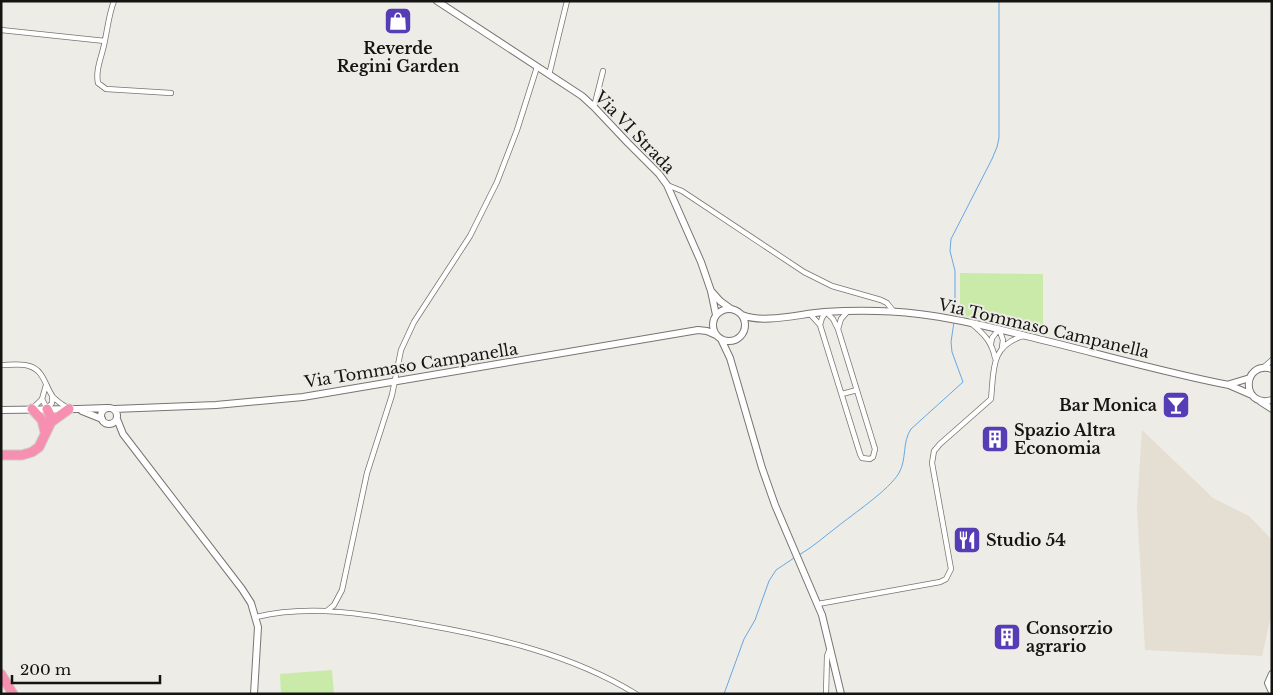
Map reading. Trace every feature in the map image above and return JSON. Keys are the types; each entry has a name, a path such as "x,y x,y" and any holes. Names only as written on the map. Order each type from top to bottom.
{"highway":[{"path":"32,409 46,421"},
{"path":"1,455 22,455 32,452 39,446 45,432 47,409"},
{"path":"46,421 74,409"},
{"path":"1,674 13,694"},
{"path":"1,685 6,694"}],"main road":[{"name":"Via VI Strada","path":"437,1 582,96 659,174 667,185 701,262 711,291 715,318"},
{"name":"Via VI Strada","path":"711,291 731,309"},
{"path":"730,358 732,348 744,332 745,322 742,315 731,309 722,310 715,318 713,328 730,358 768,486 818,604 830,646 840,694"},
{"name":"Via Tommaso Campanella","path":"742,315 751,319 762,320 826,312 894,312 969,322 1229,385 1252,395 1272,409"},
{"name":"Via Tommaso Campanella","path":"698,330 715,318"},
{"name":"Via Tommaso Campanella","path":"744,332 762,320"},
{"name":"Via Tommaso Campanella","path":"1,410 74,409 114,412 128,408 216,405 303,397 698,330 707,331 718,337"},
{"path":"718,337 726,341 737,339"},
{"path":"1252,395 1248,385 1254,372 1264,367 1272,369"},
{"path":"1229,385 1250,378"},
{"path":"1260,401 1272,400"},
{"name":"Via Tommaso Campanella","path":"74,409 91,414 108,424 115,422 114,412"},
{"path":"102,419 101,412 114,412 123,434 251,603 256,617 258,638 254,694"},
{"path":"108,424 123,434"},
{"path":"1272,674 1268,683 1272,692"}],"street":[{"path":"114,1 108,18 97,78 101,87 106,89 171,93"},
{"path":"549,75 567,1"},
{"path":"1,30 105,41"},
{"path":"328,610 334,605 342,590 367,473 392,395 401,350 414,322 470,236 497,182 517,130 537,68"},
{"path":"594,107 603,71"},
{"path":"667,185 682,191 804,272 832,286 887,303 894,312"},
{"path":"838,329 841,319 848,311"},
{"path":"810,313 820,325 860,454 862,458 870,459 875,453 875,449 838,329 826,312 820,325"},
{"path":"969,322 986,336 992,344"},
{"path":"996,359 992,338 999,329"},
{"path":"818,604 940,582 946,579 951,569 933,469 934,452 940,444 991,398 996,359 1003,340 999,329"},
{"path":"1002,347 1016,338 1024,336"},
{"path":"1264,367 1272,360"},
{"path":"1,364 31,366 43,377 52,396 52,403 47,409 42,399"},
{"path":"32,409 42,399 46,385"},
{"path":"842,394 857,390"},
{"path":"52,396 74,409"},
{"path":"256,617 293,611 328,610 400,620 482,635 507,641 578,666 622,685 636,694"},
{"path":"826,694 826,656 830,646"}],"shaded area":[{"path":"1142,430 1213,498 1249,516 1272,540 1272,612 1262,656 1145,650 1137,508"}],"green space":[{"path":"960,273 1043,274 1043,334 960,315"},
{"path":"332,670 334,694 281,694 280,674"}],"waterway":[{"path":"955,316 955,271 950,251 951,239 992,159 999,138 999,1"},
{"path":"799,555 870,502 894,480 901,468 906,439 911,429 963,382 952,352 951,342 954,322"},
{"path":"724,694 744,639 755,620 769,581 776,570 794,558"}],"place":[{"name":"Reverde Regini Garden","path":"398,21"},
{"name":"Bar Monica","path":"1176,405"},
{"name":"Spazio Altra Economia","path":"995,439"},
{"name":"Studio 54","path":"967,540"},
{"name":"Consorzio agrario","path":"1007,637"}]}
